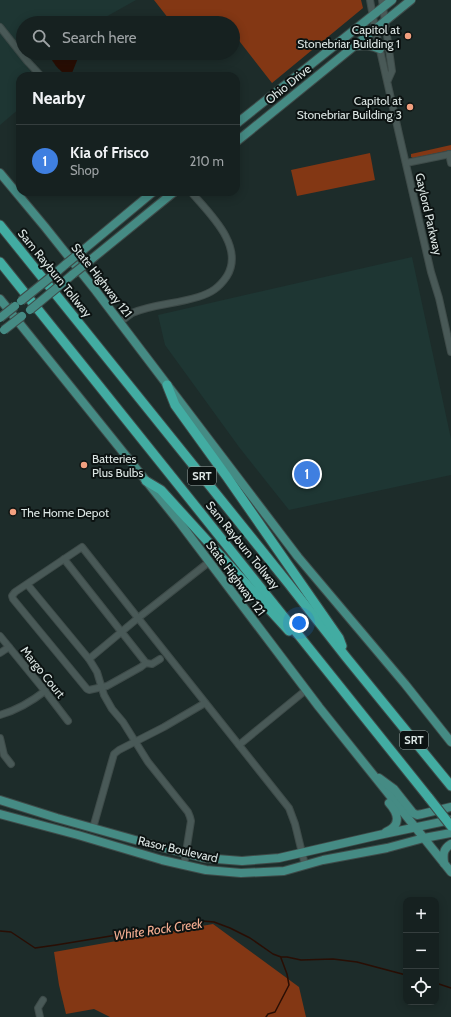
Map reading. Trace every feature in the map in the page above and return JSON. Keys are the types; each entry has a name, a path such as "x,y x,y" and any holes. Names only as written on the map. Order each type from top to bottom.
{"highway":[{"name":"Sam Rayburn Tollway","path":"0,225 451,786"},
{"name":"Sam Rayburn Tollway","path":"0,262 451,826"},
{"path":"167,384 175,404 232,483 339,638 346,657"},
{"path":"146,481 161,490 286,629 316,656"}],"main road":[{"name":"Ohio Drive","path":"240,121 373,15 383,4 392,0"},
{"name":"Ohio Drive","path":"240,139 411,0"},
{"path":"354,46 364,45 380,49"},
{"name":"State Highway 121","path":"0,173 16,192"},
{"name":"State Highway 121","path":"19,196 120,322 298,557 405,684 451,742"},
{"path":"0,318 148,196"},
{"path":"2,332 169,196"},
{"name":"State Highway 121","path":"0,300 146,481 306,690 451,872"},
{"path":"368,768 394,789 413,813 417,815 451,807"},
{"path":"368,768 378,789 395,810 397,815 397,820 393,828 381,834"},
{"name":"Rasor Boulevard","path":"0,800 186,854 204,858 242,861 279,858 381,834 451,820"},
{"name":"Rasor Boulevard","path":"0,814 184,865 206,870 241,873 284,871 323,860 387,848 424,838 451,833"},
{"path":"444,863 443,853 447,846 451,844"}],"street":[{"name":"Gaylord Parkway","path":"370,0 406,163 451,352"},
{"name":"Gaylord Parkway","path":"383,4 392,71 388,80"},
{"path":"0,27 16,47"},
{"path":"26,60 37,72"},
{"path":"406,163 450,154 451,163"},
{"path":"120,322 130,314 141,310 210,293 222,284 229,273 232,261 231,247 226,235 195,196"},
{"path":"146,663 107,686 86,690 12,596 15,592 82,547 289,808 295,824 305,865"},
{"path":"64,559 146,663 152,664 160,659"},
{"path":"89,659 209,562"},
{"path":"27,584 89,659 97,672 100,687 112,709 123,722 148,762 188,812 191,821 184,865"},
{"name":"Margo Court","path":"0,636 68,721"},
{"path":"0,653 9,647"},
{"path":"238,744 306,690"},
{"path":"0,715 16,710 34,700 45,691"},
{"path":"93,828 114,754 205,703"},
{"path":"0,738 4,756 11,764"},
{"path":"40,1017 38,1008 43,1000"}],"shaded area":[{"path":"0,0 136,0 107,16 16,16 16,60 29,60 24,63 31,72 16,72 16,111 0,125"},
{"path":"154,0 361,0 363,8 272,83 240,42 240,16 167,16"},
{"path":"53,60 77,60 72,72 62,72"},
{"path":"451,145 451,150 413,158 411,157 411,154"},
{"path":"370,153 375,180 297,196 291,170"},
{"path":"412,257 451,439 451,475 289,510 239,447 165,345 158,315"},
{"path":"213,924 299,987 306,1017 110,1017 94,1009 66,1014 59,985 54,952"}],"waterway":[{"name":"White Rock Creek","path":"0,931 11,932 35,948 202,921 214,922 250,938 273,954 281,957 301,960 333,959 357,962 403,974"},
{"path":"266,1017 268,1014 275,1012 289,985 287,974 281,958"},
{"name":"White Rock Creek","path":"439,984 451,988"}],"place":[{"name":"Capitol at Stonebriar Building 1","path":"408,36"},
{"name":"Capitol at Stonebriar Building 3","path":"410,107"},
{"name":"Batteries Plus Bulbs","path":"84,465"},
{"name":"Kia of Frisco","path":"307,474"},
{"name":"The Home Depot","path":"13,512"}]}
